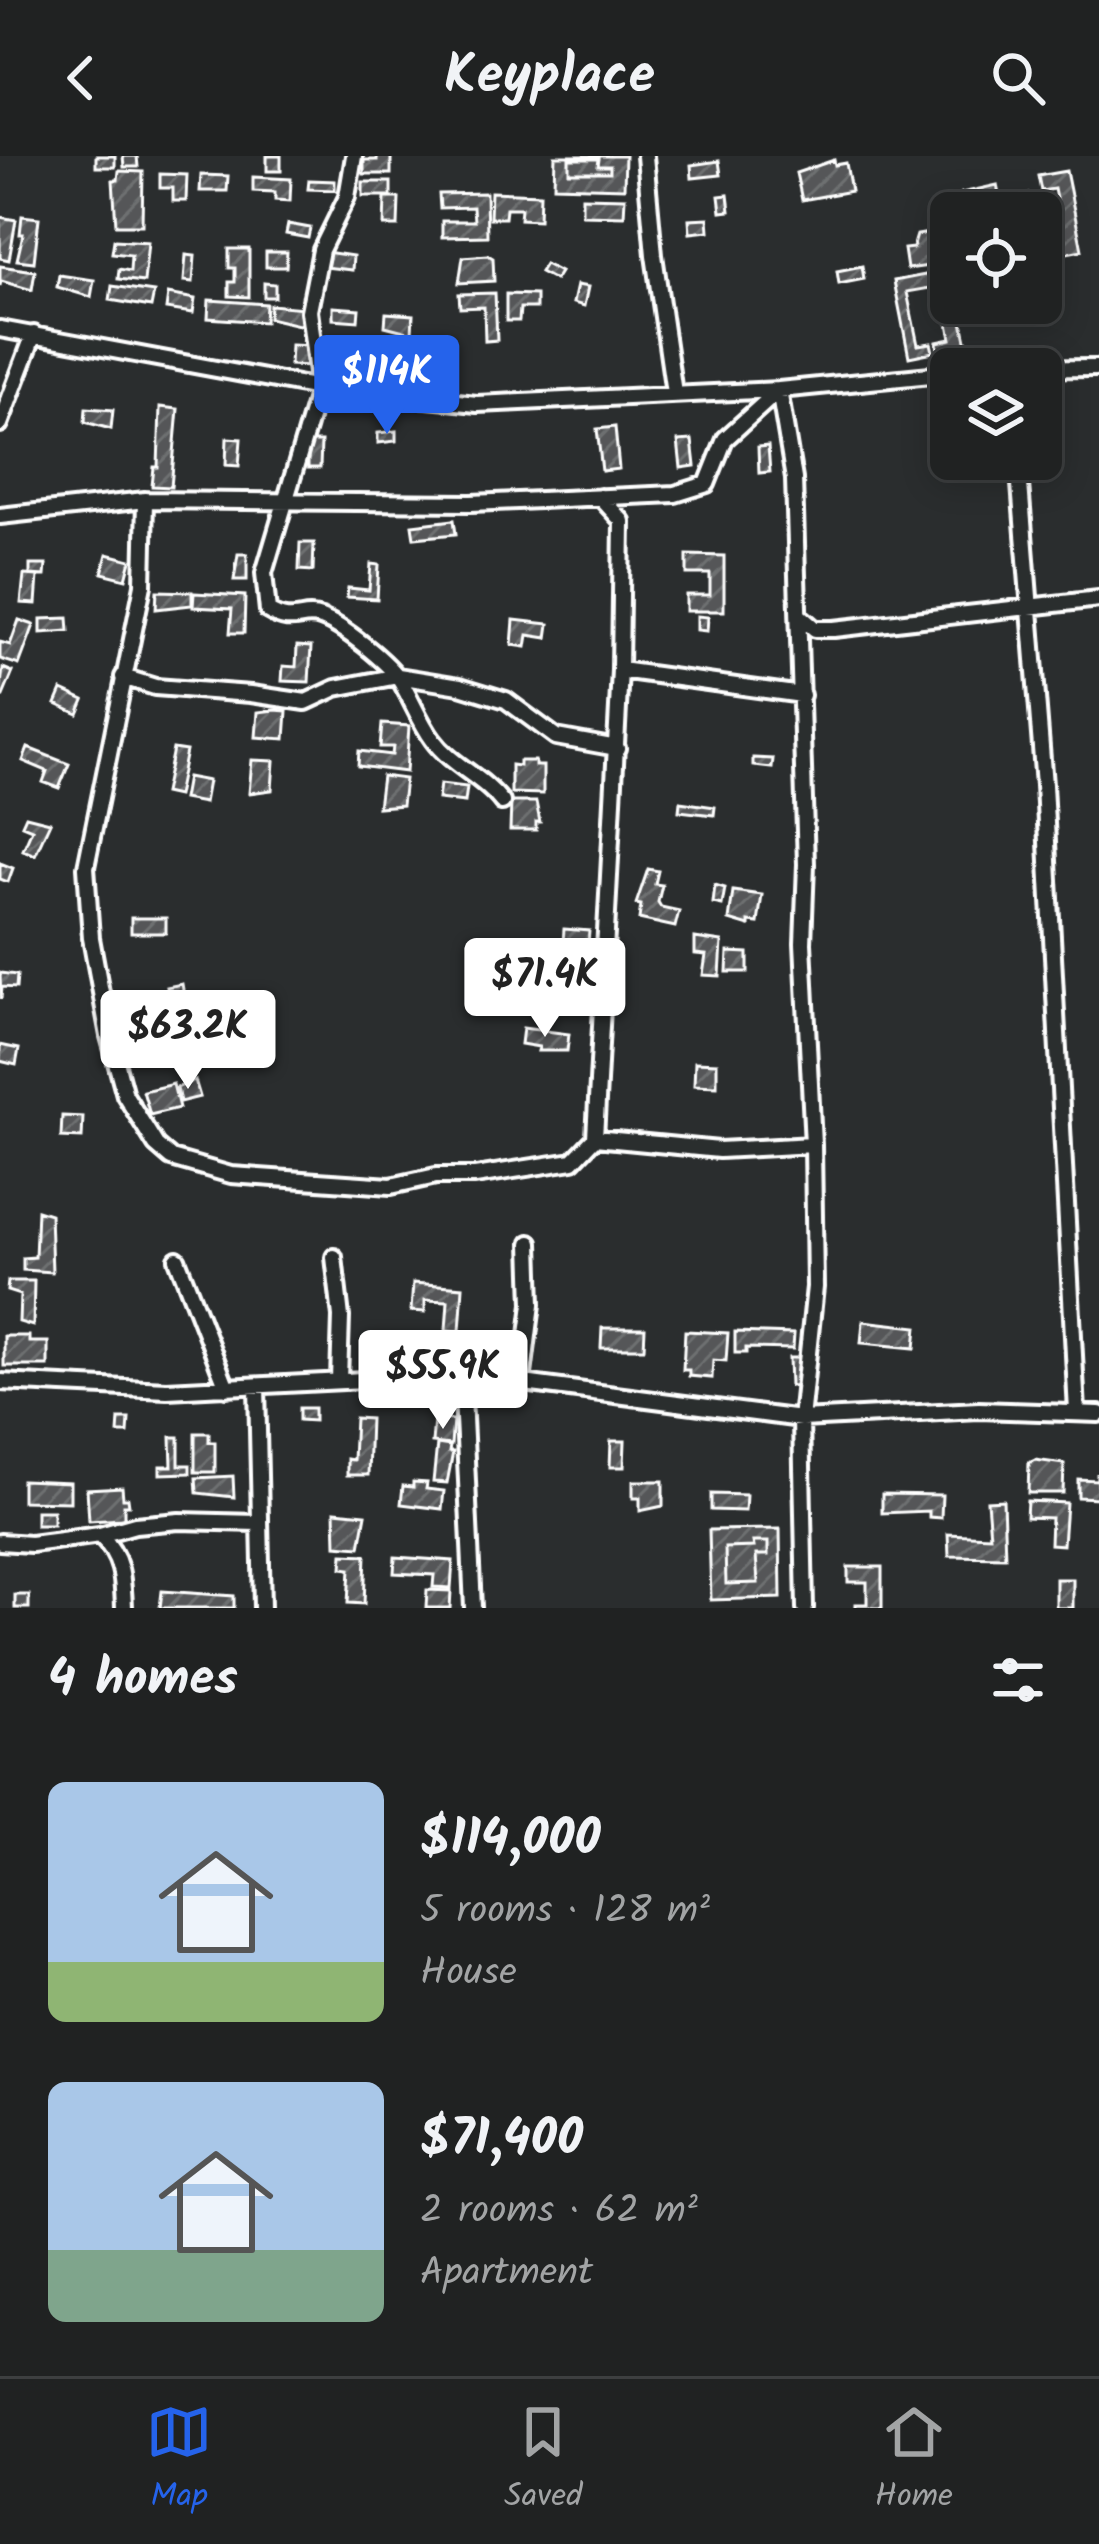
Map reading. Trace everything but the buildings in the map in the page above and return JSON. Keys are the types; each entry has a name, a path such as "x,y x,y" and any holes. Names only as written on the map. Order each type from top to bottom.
{"street":[{"path":"354,156 347,197 321,250 309,311 319,388 264,573 268,611 293,621 321,618 398,676 434,743 489,785 502,802"},
{"path":"645,156 674,393"},
{"path":"0,329 319,388 477,404 778,390 930,375"},
{"path":"0,424 34,334"},
{"path":"1062,368 1099,368"},
{"path":"0,516 145,500 471,503 675,494 707,484 725,439 778,390"},
{"path":"778,390 794,479 806,864 803,943 813,1145 814,1287 801,1419 805,1608"},
{"path":"1020,480 1065,1140 1077,1412"},
{"path":"145,500 143,585 86,867 92,938 125,1095 156,1144 171,1158 231,1174 391,1186 436,1176 492,1174 573,1161 596,1138 617,748 622,521 600,497"},
{"path":"800,616 815,628 833,628 1099,599"},
{"path":"620,670 802,695"},
{"path":"123,677 155,687 306,702 336,688 398,676 460,686 506,700 556,737 617,748"},
{"path":"596,1138 719,1150 813,1145"},
{"path":"522,1382 532,1304 530,1243"},
{"path":"334,1257 341,1317 339,1380"},
{"path":"177,1258 226,1388"},
{"path":"0,1382 87,1388 226,1388 462,1376 801,1419 897,1412 1099,1414"},
{"path":"462,1376 473,1608"},
{"path":"257,1386 262,1608"},
{"path":"0,1542 31,1544 179,1521 258,1523"},
{"path":"100,1535 115,1550 122,1567 124,1608"}]}
